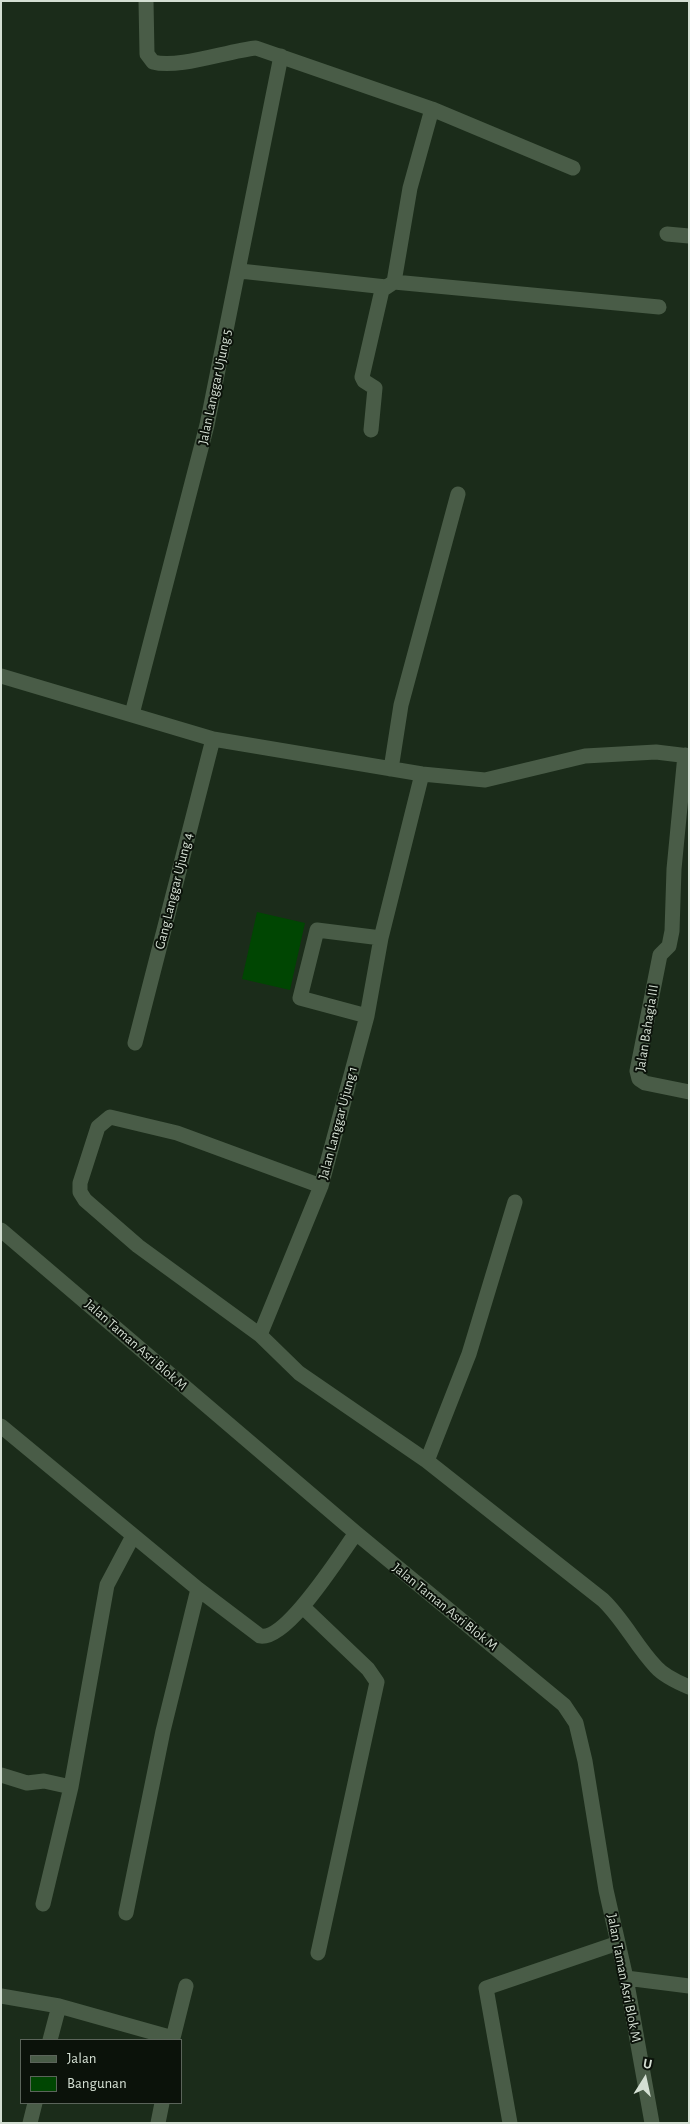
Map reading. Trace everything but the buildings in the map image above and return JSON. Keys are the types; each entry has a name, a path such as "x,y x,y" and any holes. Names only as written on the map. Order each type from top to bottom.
{"street":[{"path":"146,1 147,54 153,62 165,65 234,50 256,48 432,110 573,168"},
{"name":"Jalan Langgar Ujung 5","path":"132,714 207,425 240,271 281,56"},
{"path":"371,430 375,388 364,381 362,377 382,290 390,285 410,188 432,110"},
{"path":"667,234 689,236"},
{"path":"240,271 659,307"},
{"path":"391,769 401,705 458,494"},
{"path":"1,676 213,739 422,774 485,780 585,756 656,752 687,756"},
{"name":"Gang Langgar Ujung 4","path":"135,1044 213,739"},
{"name":"Jalan Bahagia III","path":"687,756 674,869 672,931 669,946 660,955 637,1071 639,1079 645,1084 689,1092"},
{"name":"Jalan Langgar Ujung 1","path":"260,1336 138,1246 85,1200 80,1192 80,1183 98,1127 110,1117 177,1133 321,1186 367,1016 381,938 422,774"},
{"path":"367,1016 300,998 317,930 381,938"},
{"path":"321,1186 260,1336 299,1372 427,1461 603,1600 614,1611 656,1668 675,1681 689,1687"},
{"path":"427,1461 469,1354 515,1202"},
{"name":"Jalan Taman Asri Blok M","path":"1,1230 356,1533 564,1705 576,1723 626,1978 652,2123"},
{"path":"1,1426 198,1589 260,1636 272,1635 303,1607 356,1533"},
{"path":"43,1904 71,1787 107,1585 133,1536"},
{"path":"126,1913 163,1730 198,1589"},
{"path":"303,1607 368,1669 377,1682 318,1953"},
{"path":"1,1775 27,1783 44,1781 71,1787"},
{"path":"510,2123 486,1988 618,1943"},
{"path":"626,1978 689,1986"},
{"path":"1,1996 59,2006 173,2039 186,1986"},
{"path":"50,2039 59,2006"},
{"path":"30,2123 35,2104"},
{"path":"158,2123 162,2104"}]}
